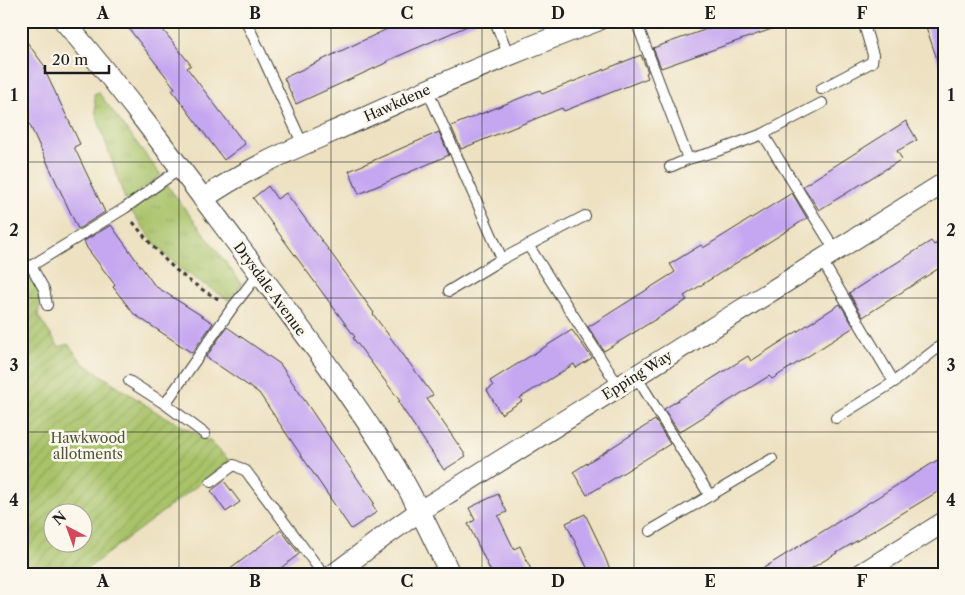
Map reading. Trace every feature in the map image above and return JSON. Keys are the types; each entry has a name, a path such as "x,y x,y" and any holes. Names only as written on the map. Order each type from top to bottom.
{"street":[{"name":"Drysdale Avenue","path":"64,21 98,61 181,168 341,385 395,466 420,511 450,574"},
{"name":"Hawkdene","path":"203,198 236,177 302,145 428,90 597,21"},
{"name":"Epping Way","path":"334,574 420,511 944,183"},
{"path":"861,574 944,522"}],"lane":[{"path":"246,21 302,145"},
{"path":"494,21 509,56"},
{"path":"636,21 688,159"},
{"path":"821,89 872,62 873,56 863,21"},
{"path":"428,90 502,259"},
{"path":"670,167 688,159 714,152 763,134 822,104"},
{"path":"763,134 894,382"},
{"path":"48,305 44,289 31,266 125,208 181,168"},
{"path":"449,291 502,259 585,216"},
{"path":"528,245 619,387"},
{"path":"165,404 232,308 259,273"},
{"path":"836,418 894,382 944,343"},
{"path":"636,376 710,496"},
{"path":"129,382 165,404 205,434"},
{"path":"650,531 772,459"},
{"path":"211,482 234,465 246,471 323,574"}],"path":[{"path":"125,208 130,218 155,251 180,275 232,308"}],"green space":[{"path":"98,92 161,175 126,202 96,114 94,94"},
{"path":"167,185 242,284 230,301 181,269 158,248 131,211"},
{"name":"Hawkwood allotments","path":"21,260 41,294 38,316 59,347 68,344 83,363 158,413 211,442 230,461 80,574 21,574"}],"building":[{"path":"123,21 156,21 191,65 187,68 245,144 224,160 172,90 175,88"},
{"path":"404,21 479,21 387,61 296,104 284,78"},
{"path":"730,21 785,21 786,24 661,68 653,48"},
{"path":"924,21 944,21 944,71 941,71"},
{"path":"21,34 46,68 44,69 80,144 74,147 105,212 78,229 21,106"},
{"path":"641,55 648,72 646,73 648,78 564,111 562,108 461,149 451,126 540,90 542,94"},
{"path":"906,121 917,140 897,151 902,159 819,210 803,186"},
{"path":"439,132 449,155 359,194 349,171"},
{"path":"268,186 277,199 286,193 328,249 433,395 427,399 466,456 444,470 398,402 400,401 253,198"},
{"path":"792,193 807,218 684,296 687,300 604,351 588,327 675,272 670,264 701,245 703,248"},
{"path":"111,225 155,286 213,323 192,353 134,314 87,248 84,241"},
{"path":"944,239 944,265 863,317 849,293 931,241 934,245"},
{"path":"840,304 854,327 772,379 769,376 679,432 664,409 748,356 751,361"},
{"path":"227,327 280,364 374,503 372,504 377,512 351,529 259,393 206,357"},
{"path":"572,330 592,358 576,368 574,364 520,398 522,401 501,414 487,390 493,386 490,381"},
{"path":"655,420 670,444 587,495 573,472"},
{"path":"944,456 944,488 802,574 754,574"},
{"path":"224,481 240,502 226,512 211,491"},
{"path":"498,494 507,512 498,516 514,549 520,546 533,574 492,574 468,524 475,520 469,508"},
{"path":"585,514 612,574 590,574 566,523"},
{"path":"281,530 299,554 273,574 224,574"}]}
